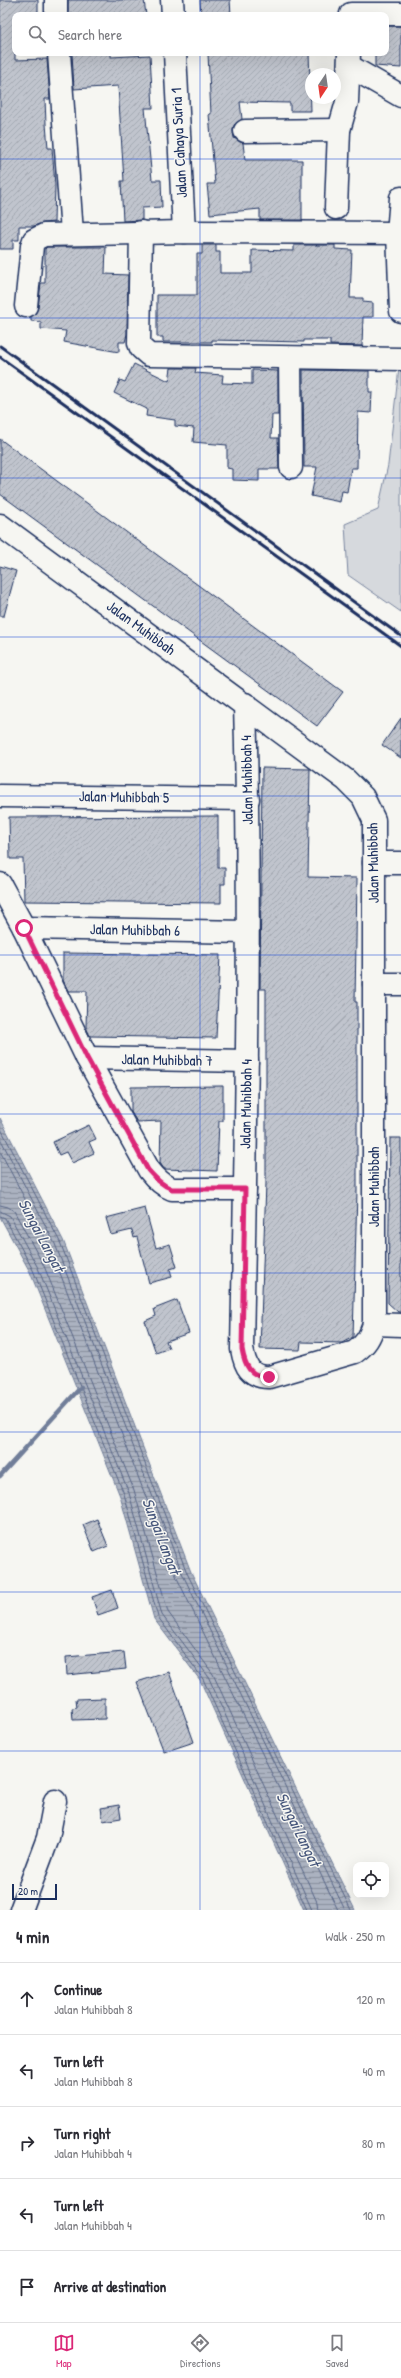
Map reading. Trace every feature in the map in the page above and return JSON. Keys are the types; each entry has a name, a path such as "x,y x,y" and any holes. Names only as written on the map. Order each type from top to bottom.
{"street":[{"path":"56,0 56,12"},
{"path":"172,0 172,12"},
{"path":"351,10 376,12"},
{"path":"389,13 401,14"},
{"path":"59,56 72,233"},
{"name":"Jalan Cahaya Suria 1","path":"175,56 184,232"},
{"path":"349,60 401,96"},
{"path":"336,208 339,130 347,102 349,60"},
{"path":"245,131 339,130"},
{"path":"401,198 398,233 401,311"},
{"path":"141,232 139,343 144,352 154,356 401,359"},
{"path":"26,306 32,246 34,240 44,235 141,232 398,233"},
{"path":"290,358 291,467"},
{"name":"Jalan Muhibbah","path":"0,525 245,704 346,780 363,797 374,820 372,1331"},
{"name":"Jalan Muhibbah 4","path":"245,704 248,799 246,932 247,1061 242,1349 244,1361 249,1371 259,1377 269,1377 355,1352 363,1346 372,1331"},
{"name":"Jalan Muhibbah 5","path":"0,796 248,799"},
{"path":"374,863 401,863"},
{"path":"0,884 24,928 87,1058 148,1170 163,1186 172,1189 245,1189"},
{"name":"Jalan Muhibbah 6","path":"24,928 246,932"},
{"path":"374,984 401,984"},
{"name":"Jalan Muhibbah 7","path":"87,1058 247,1061"},
{"path":"372,1331 401,1325"},
{"path":"21,1910 48,1838 55,1801"}],"shaded area":[{"path":"401,350 401,612 348,575 345,524 378,510 388,465"}],"water":[{"name":"Sungai Langat","path":"0,1118 63,1240 191,1572 355,1910 304,1910 200,1680 154,1619 120,1496 30,1272 0,1217"}],"building":[{"path":"0,0 38,0 38,12 12,12 12,56 15,56 15,60 47,59 50,99 45,99 46,124 48,148 52,148 55,185 54,222 34,226 19,226 19,240 13,240 13,249 0,249"},
{"path":"68,0 144,0 146,12 68,12"},
{"path":"200,0 230,0 231,12 201,12"},
{"path":"389,26 401,26 401,68 375,66 375,56 389,56"},
{"path":"72,56 150,56 153,108 145,108 152,180 161,180 162,207 142,208 142,220 123,221 121,181 124,181 118,86 74,89"},
{"path":"208,56 309,56 310,68 305,68 305,104 311,104 311,111 290,111 290,103 240,102 242,119 234,125 233,131 234,138 243,143 245,160 302,160 302,220 260,220 260,209 210,214 207,184 215,184 209,114 211,114"},
{"path":"202,245 216,245 216,252 220,252 220,273 252,273 252,250 294,251 294,245 335,245 335,249 352,250 350,298 363,298 363,302 373,303 373,317 363,317 362,346 330,345 330,340 304,340 304,342 212,340 212,342 163,342 163,337 157,337 157,295 197,295 197,254 202,254"},
{"path":"47,247 106,247 105,274 128,275 127,334 125,342 119,342 119,352 64,342 66,331 41,329 41,322 31,321 31,317 38,308 41,283 45,283 45,249"},
{"path":"134,364 169,381 171,368 196,368 195,373 223,375 222,383 252,384 252,370 278,371 278,415 272,415 271,438 278,438 279,469 259,469 259,481 232,480 232,469 227,468 227,445 193,442 194,428 175,426 175,420 146,416 147,409 114,393 120,380 125,382"},
{"path":"303,370 369,371 369,392 372,392 371,413 358,412 357,468 351,468 347,492 342,491 340,502 311,496 317,467 304,467"},
{"path":"0,439 343,692 317,726 0,494"},
{"path":"0,566 16,571 4,616 0,616"},
{"path":"401,718 401,758 382,745"},
{"path":"262,768 310,769 308,877 357,878 355,1002 357,1002 357,1191 353,1337 342,1343 301,1342 300,1350 260,1349 266,1183 266,989 260,989"},
{"path":"218,816 218,868 225,868 225,884 221,884 221,903 24,901 23,859 10,859 9,817"},
{"path":"63,953 220,955 216,1038 90,1036 86,1027 87,991 68,991 63,980"},
{"path":"223,1086 223,1121 219,1121 217,1171 164,1169 160,1163 161,1121 137,1122 131,1112 131,1087"},
{"path":"89,1125 96,1139 89,1142 94,1153 72,1163 66,1152 59,1155 53,1142"},
{"path":"390,1138 401,1138 401,1312 398,1312 388,1303"},
{"path":"145,1208 156,1248 170,1244 177,1267 170,1269 172,1277 149,1283 137,1237 134,1238 132,1230 111,1235 106,1218"},
{"path":"177,1300 189,1333 166,1341 169,1348 156,1353 145,1321 156,1316 154,1309"},
{"path":"97,1519 108,1546 94,1552 83,1525"},
{"path":"112,1590 118,1608 98,1615 92,1597"},
{"path":"124,1652 126,1669 67,1675 66,1657"},
{"path":"169,1672 194,1742 164,1752 137,1682"},
{"path":"105,1698 105,1719 73,1720 72,1708 77,1707 76,1699"},
{"path":"119,1805 121,1818 103,1821 101,1808"}],"waterway":[{"path":"0,1476 81,1387"}],"railway":[{"path":"0,346 401,636"},
{"path":"0,357 401,646"}],"route":[{"path":"24,928 87,1058 148,1170 155,1179 163,1186 172,1189 245,1189 242,1349 244,1361 249,1371 259,1377 269,1377"}]}
